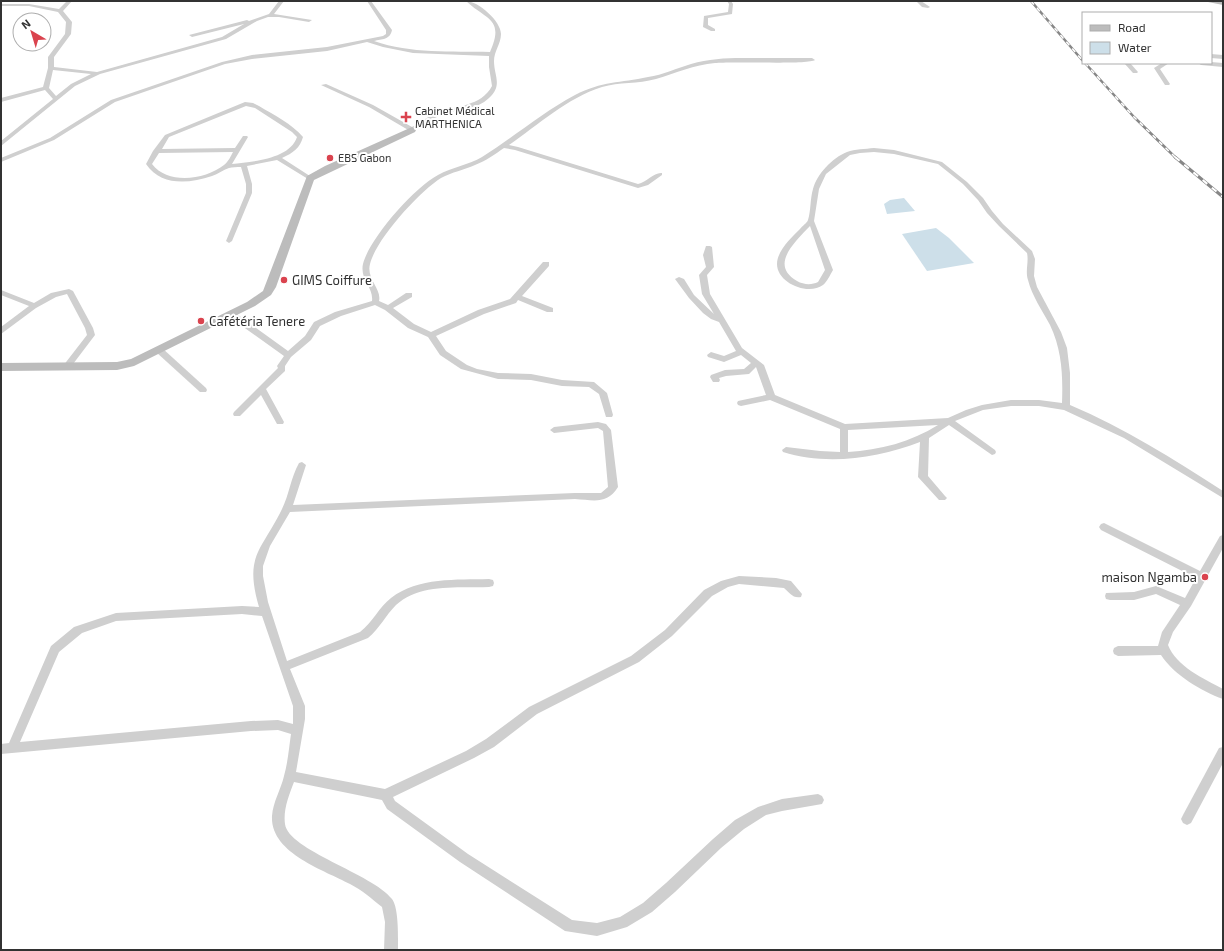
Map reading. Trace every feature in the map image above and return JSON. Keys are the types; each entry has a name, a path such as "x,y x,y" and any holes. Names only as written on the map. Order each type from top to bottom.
{"street":[{"path":"60,11 70,1"},
{"path":"271,15 282,1"},
{"path":"1,160 52,139 113,101 211,68 252,56 327,49 385,37 390,32 369,1"},
{"path":"1,367 126,364 159,350 260,298 271,287 310,178 328,168 412,130 436,115 462,108 488,96 495,86 492,54 498,40 496,24 482,9 468,1"},
{"path":"712,30 705,26 706,17 730,13 731,4 728,1"},
{"path":"918,1 924,6 928,6"},
{"path":"1207,1 1223,3"},
{"path":"1,5 29,6 60,11 69,22 70,27 68,34 51,57 51,68 46,88"},
{"path":"192,35 271,15 291,16 309,20"},
{"path":"1,144 76,82 98,73 220,39 234,33 255,20"},
{"path":"369,41 384,47 407,50 492,54"},
{"path":"1212,56 1223,57"},
{"path":"375,302 376,294 365,277 368,258 395,220 423,189 437,178 474,163 503,146 570,101 602,85 649,79 701,63 748,60 812,60"},
{"path":"1128,64 1135,72"},
{"path":"1164,64 1157,68 1167,84"},
{"path":"1212,64 1223,65"},
{"path":"51,68 98,73"},
{"path":"324,85 371,106 412,130"},
{"path":"46,88 56,99"},
{"path":"1,100 46,88"},
{"path":"249,104 294,131 300,137 298,143 293,149 277,157 244,165 227,166 197,179 180,180 164,178 154,173 149,164 156,151 167,136 242,105 249,104"},
{"path":"227,166 244,137"},
{"path":"503,146 516,148 638,186 646,184 660,174"},
{"path":"156,151 236,150"},
{"path":"812,221 793,240 781,258 780,264 783,275 787,278 802,286 811,287 821,283 829,270 812,221 814,198 818,181 831,166 848,154 874,150 894,152 940,163 966,183 981,199 989,212 1001,225 1030,252 1032,257 1030,278 1040,302 1060,340 1066,369 1066,407"},
{"path":"277,157 310,178"},
{"path":"230,241 249,193 249,184 244,165"},
{"path":"430,335 481,312 507,304 518,297 546,264"},
{"path":"710,267 703,275 706,294 742,352 762,367 771,397"},
{"path":"679,279 685,284 690,295 699,304 702,310 714,318 721,320"},
{"path":"1,332 6,326 35,306 64,291 69,291 89,328 91,335 67,366"},
{"path":"1,292 35,306"},
{"path":"388,308 409,295"},
{"path":"518,297 550,310"},
{"path":"237,414 283,368 281,366 288,355 308,338 317,324 338,314 375,302 388,308 404,321 430,335 443,352 464,367 498,376 531,377 562,383 591,384 603,393 609,415"},
{"path":"231,314 288,355"},
{"path":"159,350 203,390"},
{"path":"711,355 724,359 742,352"},
{"path":"716,380 714,377 725,373 746,372 756,363"},
{"path":"262,388 280,422"},
{"path":"740,403 771,397 844,427 949,421 992,452"},
{"path":"786,450 806,454 868,454 894,448 925,436 949,421 970,412 1015,404 1050,404 1066,407 1091,417 1136,440 1223,495"},
{"path":"287,509 575,496 603,497 607,495 613,486 607,430 598,425 554,430"},
{"path":"844,427 844,455"},
{"path":"925,436 923,478 942,498"},
{"path":"302,465 287,509 271,536 258,565 258,577 267,612 286,677 299,706 290,776 278,818 280,830 285,838 298,849 363,884 380,896 388,904 391,922 390,950"},
{"path":"1104,527 1201,576"},
{"path":"1223,539 1187,603 1164,637 1163,645 1170,659 1199,681 1223,694"},
{"path":"290,776 386,795 475,752 495,740 541,705 623,665 644,652 674,629 708,593 715,589 739,580 776,582 786,584 796,594"},
{"path":"284,667 364,635 370,631 389,606 410,591 423,587 489,583"},
{"path":"1110,596 1134,596 1156,590 1187,603"},
{"path":"13,746 55,649 78,630 116,617 242,610 267,612"},
{"path":"1118,651 1165,650"},
{"path":"1,749 13,746 106,740 251,726 278,725 297,730"},
{"path":"1188,819 1223,752"},
{"path":"386,795 390,805 464,858 570,926 581,930 598,929 636,916 655,902 723,839 762,810 818,800"}],"water":[{"path":"904,198 915,211 887,214 884,204 890,200"},
{"path":"936,228 949,238 974,263 927,271 902,234"}],"railway":[{"path":"1031,1 1082,60"},
{"path":"1086,64 1134,117 1176,158"},
{"path":"1175,157 1223,197"}],"place":[{"name":"Cabinet Médical MARTHENICA","path":"406,117"},
{"name":"EBS Gabon","path":"330,158"},
{"name":"GIMS Coiffure","path":"284,280"},
{"name":"Cafétéria Tenere","path":"201,321"},
{"name":"maison Ngamba","path":"1205,577"}]}
